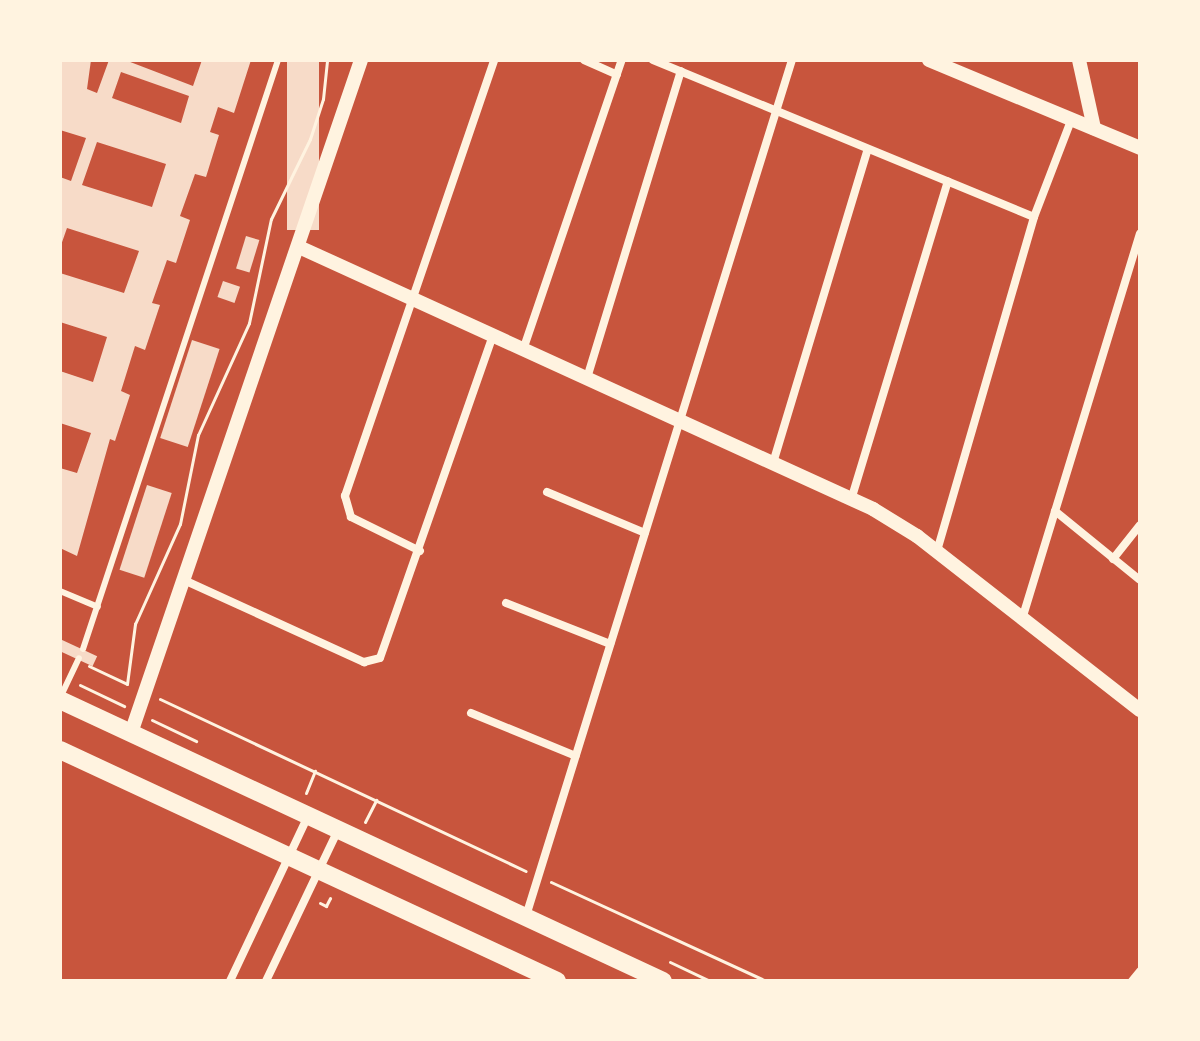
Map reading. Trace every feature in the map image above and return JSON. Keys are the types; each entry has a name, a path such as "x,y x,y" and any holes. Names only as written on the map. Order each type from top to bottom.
{"main road":[{"path":"60,699 663,981"},
{"path":"60,750 557,981"}],"street":[{"path":"131,733 186,581 361,60"},
{"path":"420,551 351,517 345,506 494,60"},
{"path":"584,60 617,75"},
{"path":"523,351 622,60"},
{"path":"653,60 1034,217"},
{"path":"526,917 792,60"},
{"path":"929,60 1140,148"},
{"path":"1079,60 1094,128"},
{"path":"587,378 681,71"},
{"path":"937,551 1034,217 1072,118"},
{"path":"773,463 868,149"},
{"path":"851,500 948,181"},
{"path":"1023,616 1137,257 1140,234"},
{"path":"299,247 851,500 937,551 1140,710"},
{"path":"186,581 373,661 386,648 493,336"},
{"path":"547,492 645,533"},
{"path":"1055,511 1140,580"},
{"path":"1113,559 1140,525"},
{"path":"506,603 610,644"},
{"path":"471,713 576,756"},
{"path":"230,981 308,816"},
{"path":"266,981 338,830"},
{"path":"1132,981 1140,971"}],"lane":[{"path":"83,649 141,463 278,60"},
{"path":"61,594 98,607"},
{"path":"60,699 78,660"}],"path":[{"path":"127,684 135,624 180,524 198,435 249,323 268,231 310,139 323,99 327,60"},
{"path":"78,660 766,981"}],"building":[{"path":"60,60 91,60 87,89 97,93 109,60 125,60 193,86 202,60 251,60 234,113 218,107 210,132 219,135 206,177 195,174 180,216 190,220 176,263 167,260 152,303 160,305 145,350 135,346 121,391 130,395 115,441 110,439 77,556 60,548 60,468 77,473 91,433 60,423 60,371 93,382 107,337 60,322 60,273 124,293 139,251 67,228 60,248 60,177 71,181 86,138 60,130","holes":["121,72 189,96 181,123 112,98","97,142 166,164 152,207 82,185"]},
{"path":"287,60 319,60 319,230 287,230"},
{"path":"246,236 259,240 249,273 236,269"},
{"path":"223,281 240,287 234,303 217,297"},
{"path":"192,340 220,349 188,447 160,438"},
{"path":"147,485 172,493 144,578 119,570"},
{"path":"60,639 97,656 93,666 60,651"}]}
